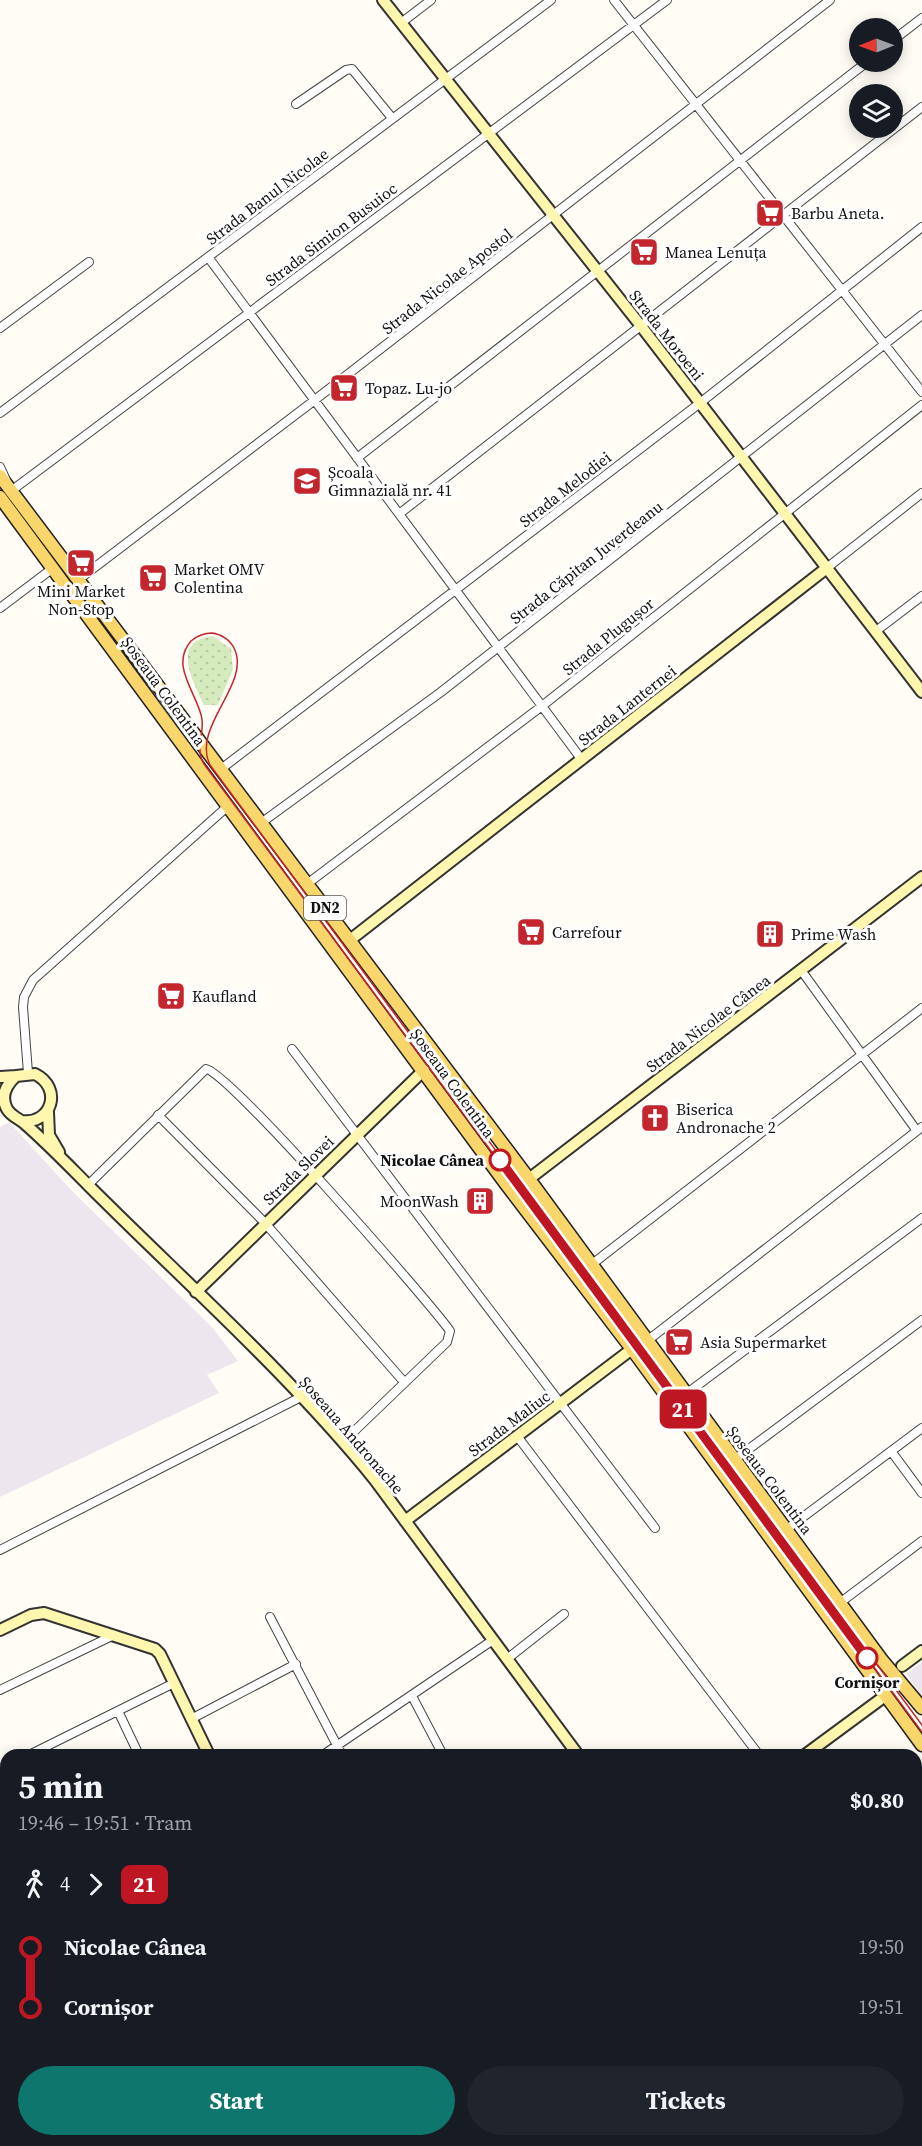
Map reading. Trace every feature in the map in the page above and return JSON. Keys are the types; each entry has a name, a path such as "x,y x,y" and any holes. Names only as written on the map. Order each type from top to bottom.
{"main road":[{"name":"Șoseaua Colentina","path":"0,476 6,494 52,568 512,1192 893,1683 922,1708"},
{"name":"Șoseaua Colentina","path":"6,494 78,580 350,940 841,1602 893,1683 922,1745"}],"street":[{"name":"Strada Moroeni","path":"383,0 554,214 922,692"},
{"path":"401,23 431,0"},
{"name":"Strada Banul Nicolae","path":"0,413 550,0"},
{"path":"614,0 922,392"},
{"name":"Strada Simion Busuioc","path":"6,494 667,0"},
{"name":"Strada Nicolae Apostol","path":"78,580 314,401 830,0"},
{"path":"903,33 922,18"},
{"path":"296,104 346,70 352,69 392,118"},
{"path":"357,458 854,72"},
{"path":"399,514 922,107"},
{"name":"Strada Melodiei","path":"221,769 700,403 922,227"},
{"path":"208,257 582,760"},
{"path":"0,328 89,262"},
{"name":"Strada Căpitan Juverdeanu","path":"261,823 498,647 922,315"},
{"name":"Strada Plugușor","path":"307,884 542,705 922,405"},
{"name":"Șoseaua Colentina","path":"0,467 6,494"},
{"name":"Strada Lanternei","path":"350,940 922,493"},
{"path":"0,608 52,568"},
{"path":"876,631 922,596"},
{"path":"28,1073 22,1007 24,997 33,980 228,806"},
{"name":"Strada Nicolae Cânea","path":"512,1192 922,877"},
{"path":"647,1341 919,1129 801,970"},
{"path":"591,1265 922,1008"},
{"path":"292,1049 655,1528"},
{"path":"88,1185 203,1071 210,1069 315,1174 448,1329 450,1335 447,1342 343,1442"},
{"name":"Strada Slovei","path":"196,1292 424,1070"},
{"path":"0,1077 28,1073 42,1077 51,1090 52,1097 48,1112 36,1120 21,1120 4,1105 6,1088 16,1076"},
{"name":"Șoseaua Andronache","path":"48,1112 49,1135 68,1164"},
{"path":"158,1115 265,1223 404,1382"},
{"name":"Șoseaua Andronache","path":"21,1120 68,1164 343,1442 405,1521 574,1749"},
{"path":"686,1394 922,1218"},
{"path":"734,1460 922,1320"},
{"name":"Strada Maliuc","path":"405,1521 632,1349"},
{"path":"0,1550 301,1397"},
{"path":"786,1529 922,1428"},
{"path":"517,1436 754,1749"},
{"path":"891,1451 922,1493"},
{"path":"841,1602 922,1541"},
{"path":"0,1630 31,1615 44,1613 156,1649 206,1749"},
{"path":"507,1659 564,1614"},
{"path":"270,1617 339,1749"},
{"path":"0,1690 114,1635"},
{"path":"331,1749 493,1640"},
{"path":"812,1749 893,1683 922,1651"},
{"path":"191,1719 296,1664"},
{"path":"50,1749 174,1683"},
{"path":"412,1696 440,1749"},
{"path":"118,1711 136,1749"}],"shaded area":[{"path":"9,1122 73,1192 212,1327 238,1361 207,1375 219,1393 0,1497 0,1127"},
{"path":"922,1662 922,1696 906,1674"}],"green space":[{"path":"213,636 231,649 233,669 218,705 204,705 191,674 188,653 192,645 200,639"}],"tram line":[{"path":"922,1725 210,765 206,750 208,735 235,676 237,662 234,648 222,636 209,633 193,639 185,651 183,660 187,680 202,719 200,753 204,764 922,1732"},
{"name":"21","path":"500,1160 867,1658"}],"place":[{"name":"Barbu Aneta.","path":"770,213"},
{"name":"Manea Lenuța","path":"644,252"},
{"name":"Topaz. Lu-jo","path":"344,388"},
{"name":"Școala Gimnazială nr. 41","path":"307,481"},
{"name":"Mini Market Non-Stop","path":"81,563"},
{"name":"Market OMV Colentina","path":"153,578"},
{"name":"Carrefour","path":"531,932"},
{"name":"Prime Wash","path":"770,934"},
{"name":"Kaufland","path":"171,996"},
{"name":"Biserica Andronache 2","path":"655,1118"},
{"name":"Nicolae Cânea","path":"500,1160"},
{"name":"MoonWash","path":"480,1201"},
{"name":"Asia Supermarket","path":"679,1342"},
{"name":"Cornișor","path":"867,1658"}]}
